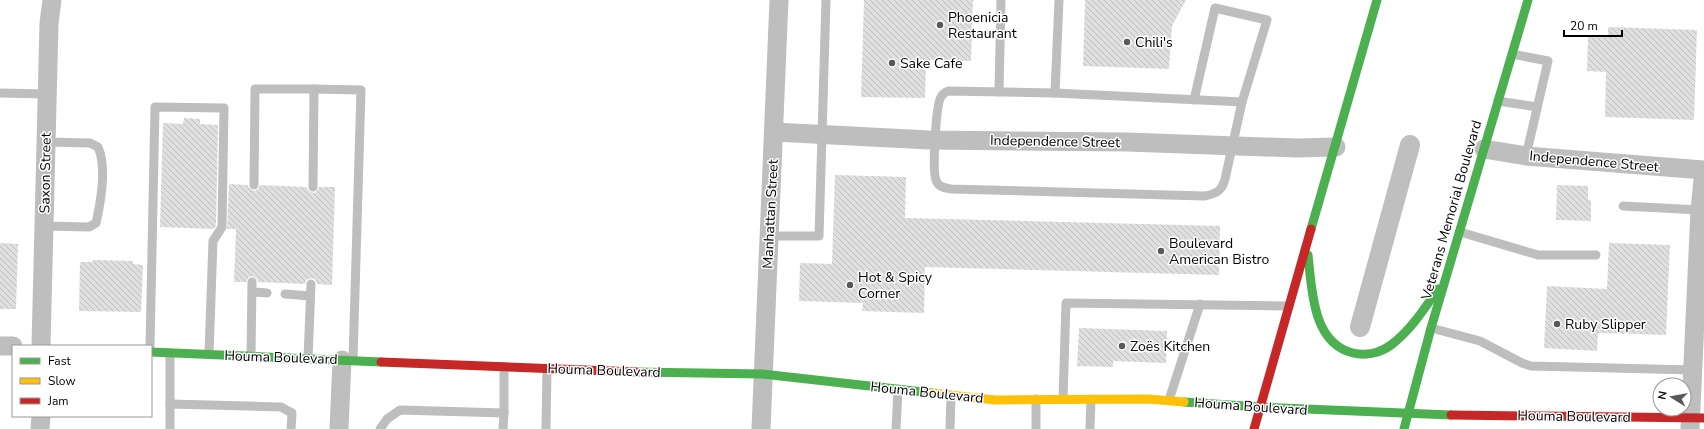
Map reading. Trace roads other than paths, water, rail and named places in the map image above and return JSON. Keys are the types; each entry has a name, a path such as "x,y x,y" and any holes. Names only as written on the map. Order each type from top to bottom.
{"street":[{"name":"Saxon Street","path":"41,345 49,23 52,0"},
{"name":"Manhattan Street","path":"761,429 762,374 779,0"},
{"path":"1254,429 1377,0"},
{"name":"Veterans Memorial Boulevard","path":"1404,429 1431,328 1528,0"},
{"name":"Independence Street","path":"774,132 936,140 1233,145 1296,148 1336,147"},
{"name":"Independence Street","path":"1484,149 1526,156 1704,170"},
{"path":"1695,422 1693,370 1700,210 1704,170"},
{"path":"1307,246 1318,323 1333,343 1355,354 1378,352 1390,346 1402,337 1446,279"},
{"path":"0,346 12,346"},
{"name":"Houma Boulevard","path":"152,352 547,368 762,374 995,400 1169,400 1260,407 1408,414 1585,416 1695,422"},
{"path":"339,429 348,360"},
{"path":"40,417 40,429"}],"lane":[{"path":"769,236 819,236 826,0"},
{"path":"998,92 1001,0"},
{"path":"1055,93 1059,0"},
{"path":"1194,100 1215,8 1267,20 1242,102 1223,187 1215,194 1204,196 942,187 936,182 934,172 937,110 940,97 948,91 1055,93 1194,100 1242,102"},
{"path":"1512,54 1548,61 1526,156"},
{"path":"254,185 255,89 361,90 348,360"},
{"path":"313,187 314,89"},
{"path":"0,94 47,94"},
{"path":"1498,101 1537,106"},
{"path":"150,345 155,107 224,108 222,227 213,241 209,354"},
{"path":"44,226 89,227 96,223 102,199 102,155 98,147 90,143 46,142"},
{"path":"1623,206 1700,210"},
{"path":"1460,232 1538,255 1596,255"},
{"path":"251,356 252,282"},
{"path":"308,359 311,284"},
{"path":"252,292 267,293"},
{"path":"285,294 310,296"},
{"path":"1063,399 1066,303 1289,306"},
{"path":"1169,400 1200,304"},
{"path":"1431,328 1480,341 1522,363 1531,366 1693,370"},
{"path":"170,353 170,429"},
{"path":"503,429 504,366"},
{"path":"546,429 547,368"},
{"path":"896,429 898,389"},
{"path":"950,429 951,395"},
{"path":"1036,399 1036,429"},
{"path":"1090,429 1091,399"},
{"path":"170,404 281,407 292,413 291,429"},
{"path":"380,429 387,419 400,410 504,413"},
{"path":"1584,429 1585,416"}],"waterway":[{"path":"1360,327 1410,145"}],"place":[{"name":"Phoenicia Restaurant","path":"940,25"},
{"name":"Chili's","path":"1127,42"},
{"name":"Sake Cafe","path":"892,63"},
{"name":"Boulevard American Bistro","path":"1161,251"},
{"name":"Hot & Spicy Corner","path":"850,285"},
{"name":"Ruby Slipper","path":"1557,324"},
{"name":"Zoës Kitchen","path":"1122,346"}]}
